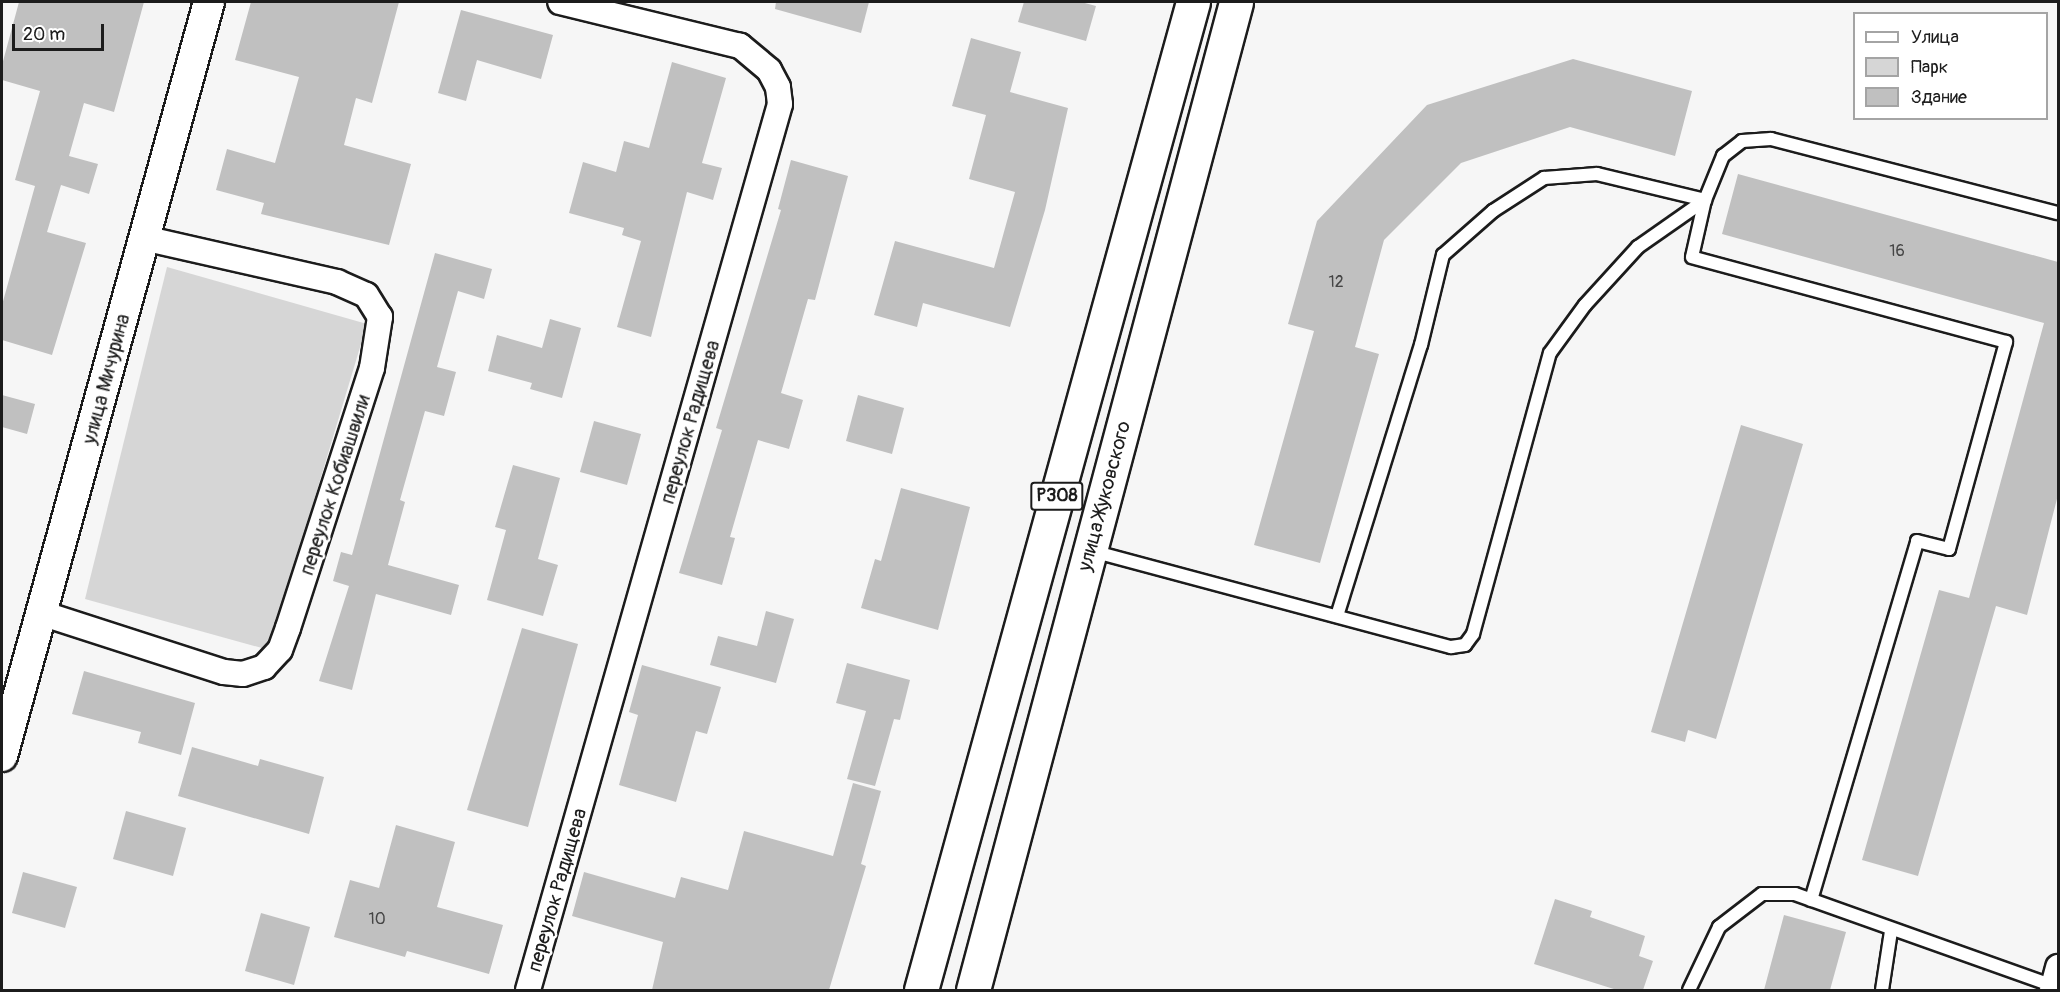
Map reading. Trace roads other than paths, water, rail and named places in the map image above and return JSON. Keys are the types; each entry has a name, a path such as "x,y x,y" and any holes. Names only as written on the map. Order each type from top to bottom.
{"main road":[{"name":"P308","path":"921,990 1193,2"},
{"name":"улица Жуковского","path":"974,990 1236,2"}],"street":[{"name":"улица Мичурина","path":"2,756 209,2"},
{"name":"переулок Радищева","path":"528,990 780,104 778,87 769,70 740,46 560,2"},
{"name":"переулок Кобиашвили","path":"41,613 224,672 243,674 264,667 280,650 288,628 372,368 380,317 366,296 336,282 144,238"}],"lane":[{"path":"1811,900 1917,541 1949,549 2006,342 1692,257 1705,200 1723,156 1742,141 1772,139 2058,213"},
{"path":"1337,616 1421,345 1443,255 1493,211 1544,178 1597,174 1705,200"},
{"path":"1090,550 1451,647 1470,640 1550,353 1585,305 1638,247 1705,200"},
{"path":"1689,990 1719,927 1762,894 1795,894 1891,931 2055,981"},
{"path":"1882,990 1891,931"}]}
